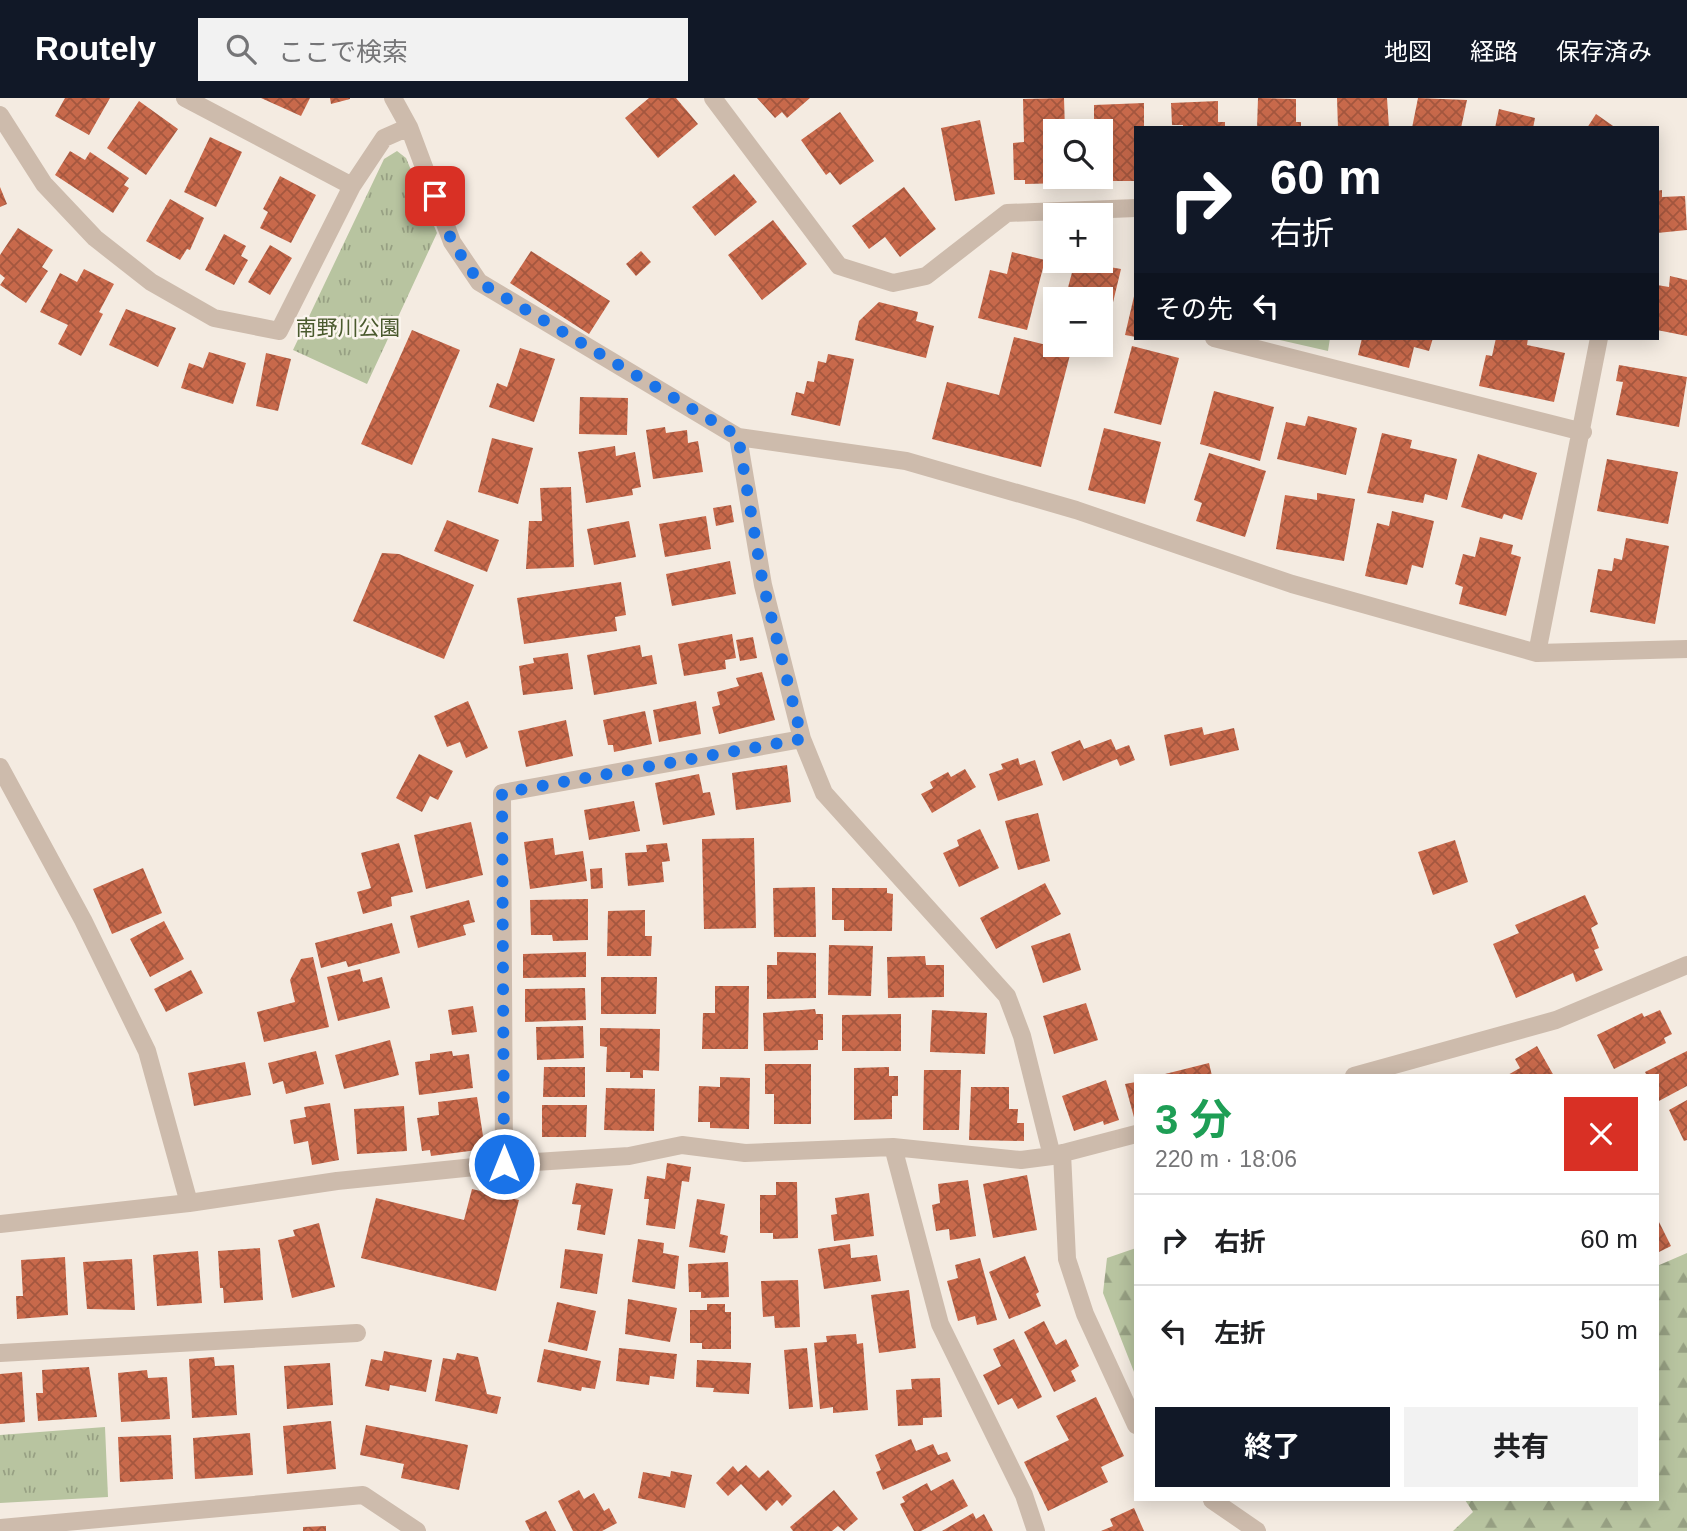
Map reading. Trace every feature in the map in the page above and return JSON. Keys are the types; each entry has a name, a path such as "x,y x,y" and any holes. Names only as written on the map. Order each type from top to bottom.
{"street":[{"path":"185,98 352,186"},
{"path":"393,98 409,127 452,242 479,282 738,436 906,461 1076,510 1292,584 1537,653 1687,649"},
{"path":"713,98 839,266 893,283 926,276 1007,213 1134,208"},
{"path":"0,115 44,184 95,237 151,282 214,318 279,331 352,186 384,138 409,127"},
{"path":"1222,340 1583,432"},
{"path":"1537,653 1583,432 1599,340"},
{"path":"738,436 763,584 802,739 824,793 835,808 879,852 1007,996 1057,1155 1067,1259 1085,1314 1134,1421"},
{"path":"504,1164 502,793 802,739"},
{"path":"0,767 83,920 147,1051 189,1203"},
{"path":"1361,1074 1556,1020 1687,965"},
{"path":"0,1224 189,1203 337,1181 504,1164 629,1156 682,1145 745,1153 893,1147 1021,1160 1057,1155 1134,1135"},
{"path":"893,1147 940,1324 1024,1495 1036,1531"},
{"path":"0,1353 357,1333"},
{"path":"0,1528 363,1495 416,1531"},
{"path":"1213,1501 1257,1531"}],"green space":[{"name":"南野川公園","path":"397,151 406,158 437,233 367,384 293,350 384,159"},
{"path":"1280,340 1330,340 1328,351"},
{"path":"1134,1249 1134,1372 1103,1293 1107,1258"},
{"path":"1687,1253 1687,1531 1453,1531 1473,1512 1466,1501 1659,1501 1659,1265"},
{"path":"105,1427 108,1497 0,1503 0,1435"}],"building":[{"path":"65,98 110,98 89,135 55,116"},
{"path":"261,98 310,98 301,116"},
{"path":"330,98 350,98 350,99 331,104"},
{"path":"649,98 676,98 698,124 658,158 625,118"},
{"path":"757,98 810,98 787,118 782,112 775,118"},
{"path":"1064,98 1065,119 1043,119 1043,184 1025,184 1025,180 1014,180 1013,143 1024,142 1023,99"},
{"path":"1258,98 1296,99 1296,122 1301,122 1301,126 1257,126"},
{"path":"1337,98 1387,98 1389,126 1338,126"},
{"path":"1418,98 1467,100 1461,126 1412,126"},
{"path":"139,101 178,129 146,175 107,148"},
{"path":"1218,101 1218,122 1225,122 1225,126 1172,125 1171,103"},
{"path":"1144,103 1144,126 1134,126 1134,181 1113,181 1113,119 1094,119 1094,105"},
{"path":"1499,109 1535,118 1533,126 1495,126"},
{"path":"840,112 874,161 840,185 830,172 826,175 801,140"},
{"path":"1596,114 1613,126 1588,126"},
{"path":"980,120 995,194 955,201 941,128"},
{"path":"210,137 242,152 216,207 184,192"},
{"path":"70,151 85,160 90,152 129,178 124,185 129,188 113,213 55,175"},
{"path":"734,174 757,202 715,236 692,207"},
{"path":"280,176 316,195 291,243 260,228 268,212 263,209"},
{"path":"0,187 7,204 0,207"},
{"path":"904,187 936,229 900,257 885,237 869,249 852,226"},
{"path":"1662,190 1662,197 1685,196 1687,230 1659,233 1659,191"},
{"path":"170,199 204,218 190,250 187,249 180,260 146,241"},
{"path":"773,220 807,264 762,300 728,255"},
{"path":"18,228 53,250 42,267 48,271 26,303 0,285 5,278 0,274 0,255"},
{"path":"224,234 246,246 241,256 248,260 234,285 205,270"},
{"path":"270,245 292,258 270,295 248,282"},
{"path":"531,251 610,301 589,334 510,283"},
{"path":"641,251 651,262 636,276 626,264"},
{"path":"1012,252 1043,260 1027,330 978,318 990,270 1007,274"},
{"path":"1113,268 1121,269 1113,302 1113,287 1068,287 1072,273 1113,273"},
{"path":"84,269 114,284 99,312 103,314 81,356 58,344 68,325 40,312 60,273 77,282"},
{"path":"1670,276 1687,280 1687,336 1659,330 1659,285 1669,287"},
{"path":"1134,296 1134,337 1125,335"},
{"path":"879,302 918,312 916,321 934,326 926,358 855,340 859,321"},
{"path":"126,309 176,328 158,367 109,345"},
{"path":"412,330 460,350 412,465 361,444"},
{"path":"1014,337 1043,344 1043,357 1069,357 1041,467 932,439 947,382 999,395"},
{"path":"1362,340 1432,340 1429,351 1414,347 1409,368 1358,355"},
{"path":"1496,340 1528,340 1527,345 1565,353 1554,402 1479,386 1486,355 1492,356"},
{"path":"1132,346 1179,358 1161,425 1114,413"},
{"path":"520,348 555,359 534,422 489,407 497,383 507,387"},
{"path":"209,352 246,363 233,404 181,388 189,363 203,368"},
{"path":"266,353 291,359 278,411 256,406"},
{"path":"828,354 854,359 840,426 791,415 796,392 804,394 807,381 814,382 818,361 826,363"},
{"path":"1619,365 1687,377 1679,427 1616,415 1623,382 1616,381"},
{"path":"1214,391 1274,407 1260,461 1200,444"},
{"path":"580,397 628,398 627,435 579,434"},
{"path":"1308,416 1357,428 1346,475 1277,459 1286,422 1305,426"},
{"path":"665,427 666,433 687,430 688,443 698,441 703,472 653,479 646,430"},
{"path":"1104,428 1161,442 1145,504 1088,490"},
{"path":"1382,433 1412,440 1410,448 1457,459 1447,500 1425,494 1423,503 1367,493"},
{"path":"492,438 533,448 518,504 478,492"},
{"path":"615,446 616,456 635,452 641,487 632,489 633,495 586,503 578,452"},
{"path":"1209,453 1266,471 1245,537 1196,521 1202,503 1194,500"},
{"path":"1478,454 1537,473 1522,520 1504,514 1502,519 1461,507"},
{"path":"1607,459 1678,472 1668,524 1597,511"},
{"path":"571,487 574,567 526,569 529,521 542,521 540,488"},
{"path":"1317,493 1355,499 1344,561 1276,549 1285,495 1317,500"},
{"path":"731,505 734,522 716,526 713,508"},
{"path":"1392,511 1434,521 1423,568 1412,565 1407,585 1365,576 1377,523 1389,526"},
{"path":"706,516 711,549 665,557 659,524"},
{"path":"447,520 499,540 487,572 434,551"},
{"path":"629,521 636,557 594,565 587,529"},
{"path":"1480,537 1513,545 1511,554 1521,557 1506,616 1459,604 1463,587 1455,584 1463,554 1475,557"},
{"path":"1626,538 1669,546 1655,624 1590,612 1598,569 1612,571 1614,558 1622,560"},
{"path":"382,553 399,554 474,585 444,659 353,621"},
{"path":"730,561 736,594 672,606 666,574"},
{"path":"621,582 626,615 615,617 617,631 524,644 517,598"},
{"path":"732,634 736,658 725,660 726,669 684,676 678,644"},
{"path":"753,637 757,658 740,661 736,640"},
{"path":"640,645 642,657 652,655 657,684 594,695 587,655"},
{"path":"568,653 573,689 523,695 519,666 534,663 533,658"},
{"path":"762,672 775,720 719,734 712,707 720,705 717,692 739,686 736,678"},
{"path":"468,701 488,748 466,758 460,742 447,747 434,716"},
{"path":"696,701 701,734 659,742 653,710"},
{"path":"645,711 652,744 614,752 613,745 608,745 603,720"},
{"path":"566,720 573,756 526,767 518,731"},
{"path":"1202,727 1204,735 1234,728 1239,750 1170,766 1164,735"},
{"path":"1111,739 1116,750 1129,745 1135,760 1120,766 1117,759 1063,781 1051,752 1080,740 1084,749"},
{"path":"419,754 453,771 438,800 430,796 422,812 396,798"},
{"path":"1018,758 1020,765 1035,760 1043,785 998,801 989,774 1003,769 1001,764"},
{"path":"787,765 791,802 736,810 732,773"},
{"path":"965,769 976,787 932,813 921,794 933,788 930,782 948,772 951,777"},
{"path":"699,774 703,793 710,792 715,815 663,825 655,783"},
{"path":"634,801 640,831 589,840 584,810"},
{"path":"1038,813 1050,861 1018,870 1005,821"},
{"path":"471,822 483,875 426,889 414,835"},
{"path":"980,829 999,868 959,887 943,853 959,846 957,840"},
{"path":"553,838 555,855 583,851 587,881 530,889 524,842"},
{"path":"754,838 756,928 704,929 702,839"},
{"path":"1455,840 1468,882 1433,895 1418,852"},
{"path":"399,843 413,892 391,897 392,906 363,914 357,892 371,888 361,853"},
{"path":"667,843 670,861 662,862 664,882 628,886 625,853 647,852 646,845"},
{"path":"143,868 162,913 112,934 93,889"},
{"path":"602,868 603,888 591,889 590,869"},
{"path":"1045,883 1061,914 996,949 980,918"},
{"path":"815,887 816,937 774,937 773,888"},
{"path":"832,888 887,888 887,893 893,894 892,931 844,931 844,920 832,920"},
{"path":"1585,895 1598,924 1591,928 1599,948 1594,950 1603,970 1576,982 1573,973 1516,998 1493,944 1519,933 1515,925"},
{"path":"588,899 588,940 553,941 552,935 531,935 530,900"},
{"path":"469,900 475,922 463,925 466,935 418,948 410,916"},
{"path":"645,910 645,936 652,936 651,956 607,956 608,911"},
{"path":"164,921 184,959 150,977 130,939"},
{"path":"392,923 400,953 348,967 346,961 321,968 315,943"},
{"path":"1070,933 1081,970 1043,983 1031,946"},
{"path":"829,945 873,946 871,996 828,995"},
{"path":"586,952 586,977 523,978 523,954"},
{"path":"777,952 816,953 816,998 767,999 767,965 777,965"},
{"path":"925,956 926,965 944,965 944,997 888,998 887,957"},
{"path":"313,957 329,1027 264,1042 257,1012 295,1002 290,980 301,959"},
{"path":"360,969 363,982 382,977 390,1008 338,1021 327,977"},
{"path":"191,970 203,993 166,1012 154,989"},
{"path":"601,977 657,977 656,1014 601,1014"},
{"path":"715,986 749,986 748,1049 702,1049 703,1013 715,1013"},
{"path":"585,988 586,1020 525,1022 525,989"},
{"path":"1086,1003 1098,1040 1054,1054 1043,1016"},
{"path":"473,1006 477,1032 452,1035 448,1010"},
{"path":"815,1009 816,1014 823,1014 823,1040 818,1040 818,1050 764,1051 763,1013"},
{"path":"932,1010 987,1013 985,1054 930,1052"},
{"path":"1660,1010 1672,1034 1664,1038 1666,1043 1614,1069 1597,1035 1642,1013 1644,1017"},
{"path":"901,1014 901,1051 842,1051 842,1015"},
{"path":"583,1026 584,1058 537,1060 536,1027"},
{"path":"600,1028 660,1029 659,1071 643,1070 643,1078 630,1078 630,1072 606,1072 607,1047 600,1046"},
{"path":"390,1040 399,1075 344,1089 335,1055"},
{"path":"1537,1046 1553,1074 1510,1074 1520,1068 1515,1059"},
{"path":"316,1051 324,1084 286,1094 283,1081 273,1084 268,1063"},
{"path":"452,1051 453,1056 469,1054 473,1088 419,1095 415,1062 430,1060 430,1054"},
{"path":"1687,1051 1687,1086 1659,1101 1659,1074 1645,1072"},
{"path":"245,1062 251,1095 194,1106 188,1073"},
{"path":"1209,1063 1212,1074 1165,1074"},
{"path":"765,1064 811,1064 811,1124 774,1124 774,1094 765,1094"},
{"path":"544,1067 585,1067 585,1097 543,1097"},
{"path":"889,1067 889,1076 898,1076 898,1096 892,1096 892,1119 854,1120 854,1068"},
{"path":"924,1070 961,1070 959,1130 923,1130"},
{"path":"720,1077 750,1078 749,1129 710,1128 710,1122 698,1122 699,1086 720,1087"},
{"path":"1106,1080 1119,1120 1104,1125 1103,1121 1074,1131 1062,1096"},
{"path":"1134,1082 1134,1117 1125,1084"},
{"path":"971,1087 1009,1087 1009,1109 1018,1109 1017,1123 1024,1123 1024,1141 969,1140"},
{"path":"606,1088 655,1089 654,1131 604,1130"},
{"path":"477,1097 485,1149 431,1156 430,1150 422,1151 417,1118 439,1115 438,1102"},
{"path":"1687,1100 1687,1140 1684,1141 1669,1110"},
{"path":"330,1103 339,1160 312,1165 308,1141 294,1144 290,1120 306,1117 304,1107"},
{"path":"542,1105 587,1105 586,1137 542,1137"},
{"path":"404,1106 407,1151 357,1154 354,1109"},
{"path":"667,1163 691,1167 689,1182 682,1181 675,1229 646,1225 649,1199 644,1199 647,1176 665,1179"},
{"path":"1027,1175 1037,1230 993,1238 983,1184"},
{"path":"968,1180 976,1236 950,1240 949,1229 936,1231 932,1205 940,1203 938,1184"},
{"path":"776,1182 797,1182 798,1238 773,1239 773,1233 760,1233 760,1195 776,1195"},
{"path":"576,1183 613,1189 605,1235 577,1230 581,1205 572,1204"},
{"path":"472,1189 519,1200 496,1291 361,1258 376,1198 464,1220"},
{"path":"869,1193 874,1236 834,1241 831,1215 837,1214 835,1198"},
{"path":"697,1199 725,1204 720,1234 728,1236 725,1253 689,1247"},
{"path":"1659,1222 1671,1246 1659,1252"},
{"path":"319,1223 335,1287 292,1298 278,1240 295,1236 293,1230"},
{"path":"638,1239 664,1243 663,1253 679,1256 675,1289 632,1282"},
{"path":"850,1244 851,1258 877,1255 881,1281 824,1289 818,1249"},
{"path":"260,1248 263,1300 224,1303 223,1288 220,1288 218,1251"},
{"path":"565,1249 603,1254 597,1294 560,1288"},
{"path":"198,1251 202,1303 157,1306 153,1255"},
{"path":"1025,1256 1039,1292 1036,1294 1041,1306 1009,1319 989,1272"},
{"path":"65,1257 68,1315 17,1319 16,1296 23,1296 21,1260"},
{"path":"980,1258 997,1320 977,1325 975,1316 958,1321 947,1281 958,1278 955,1265"},
{"path":"132,1259 135,1310 87,1309 83,1262"},
{"path":"728,1262 729,1297 701,1298 701,1292 689,1292 688,1264"},
{"path":"798,1280 800,1327 775,1328 774,1316 763,1317 761,1281"},
{"path":"909,1290 916,1348 879,1353 871,1295"},
{"path":"628,1299 677,1308 670,1342 625,1334"},
{"path":"557,1302 596,1311 587,1351 548,1342"},
{"path":"707,1304 725,1304 725,1312 731,1312 731,1349 702,1349 702,1343 690,1343 690,1310 707,1310"},
{"path":"1044,1321 1056,1345 1066,1339 1079,1366 1071,1371 1076,1381 1054,1392 1024,1332"},
{"path":"856,1334 857,1344 863,1343 868,1410 833,1413 833,1407 820,1409 814,1343 827,1342 826,1336"},
{"path":"1014,1339 1042,1397 1018,1409 1012,1398 998,1405 983,1375 1001,1366 993,1349"},
{"path":"619,1348 677,1354 674,1379 650,1376 649,1385 616,1381"},
{"path":"807,1348 813,1407 789,1409 784,1350"},
{"path":"544,1349 601,1361 595,1389 582,1387 581,1391 537,1382"},
{"path":"384,1351 432,1360 426,1392 390,1385 389,1391 365,1386 371,1359 382,1361"},
{"path":"457,1353 478,1357 487,1394 501,1397 497,1414 435,1401 443,1358 455,1360"},
{"path":"214,1357 215,1366 234,1365 237,1415 192,1418 189,1359"},
{"path":"697,1360 751,1363 749,1394 713,1392 714,1388 696,1387"},
{"path":"330,1363 333,1405 287,1409 284,1366"},
{"path":"89,1367 97,1417 38,1421 36,1393 43,1393 42,1370"},
{"path":"147,1370 148,1378 167,1377 170,1419 121,1422 118,1373"},
{"path":"22,1372 25,1422 0,1424 0,1374"},
{"path":"940,1378 942,1417 923,1418 923,1425 898,1426 896,1390 912,1389 911,1379"},
{"path":"1096,1397 1124,1456 1101,1467 1108,1482 1048,1511 1024,1462 1069,1440 1056,1416"},
{"path":"331,1421 336,1469 287,1474 283,1426"},
{"path":"366,1425 468,1445 459,1490 401,1478 404,1464 360,1455"},
{"path":"250,1433 253,1475 195,1479 193,1438"},
{"path":"171,1435 173,1479 120,1482 118,1437"},
{"path":"911,1439 916,1451 933,1444 938,1455 947,1452 951,1461 883,1490 876,1472 881,1470 875,1455"},
{"path":"746,1465 759,1478 768,1470 792,1496 782,1506 777,1500 766,1511 741,1484 728,1496 716,1483 733,1466 738,1472"},
{"path":"671,1471 692,1475 685,1508 638,1498 643,1472 670,1477"},
{"path":"953,1479 968,1506 921,1531 914,1531 900,1504 905,1502 902,1497 927,1483 931,1491"},
{"path":"579,1490 584,1499 594,1493 604,1511 609,1508 617,1523 602,1531 573,1531 558,1501"},
{"path":"834,1490 858,1519 844,1531 838,1526 832,1531 793,1531 790,1527"},
{"path":"1134,1508 1144,1531 1101,1531 1113,1526 1110,1519"},
{"path":"546,1511 556,1531 530,1531 525,1521"},
{"path":"973,1513 976,1519 984,1514 993,1531 942,1531"},
{"path":"326,1526 326,1531 303,1531 303,1527"}],"route":[{"path":"435,196 452,242 479,282 738,436 763,584 802,739 502,793 504,1164"}]}
